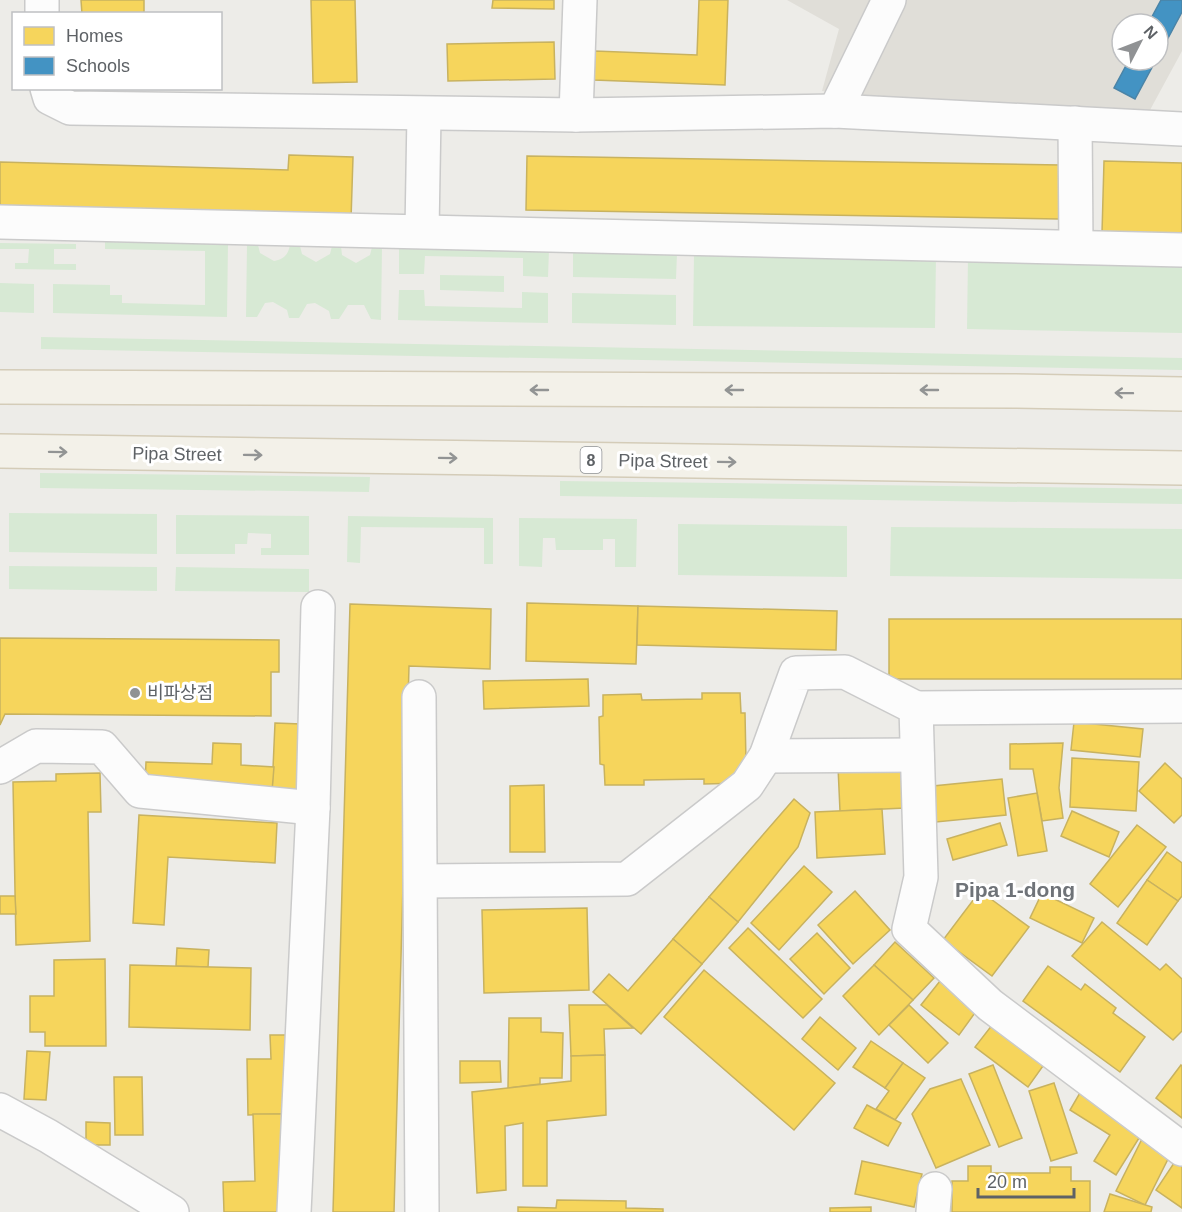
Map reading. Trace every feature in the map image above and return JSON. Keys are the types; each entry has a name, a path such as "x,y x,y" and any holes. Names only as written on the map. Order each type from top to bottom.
{"main road":[{"path":"0,387 1013,391 1182,394"},
{"name":"Pipa Street","path":"0,451 1182,468"}],"street":[{"path":"576,115 580,0"},
{"path":"835,111 889,0"},
{"path":"48,90 50,98 70,108 576,115 835,111 1182,129"},
{"path":"422,231 424,114"},
{"path":"1075,123 1076,247"},
{"path":"0,222 1182,249"},
{"path":"294,1212 313,808 318,607"},
{"path":"421,881 627,879 747,785 766,756 796,673 845,672 916,708 1182,706"},
{"path":"418,697 422,1212"},
{"path":"916,708 921,877 909,929 990,1005 1182,1149"},
{"path":"0,767 36,746 102,747 140,791 313,808"},
{"path":"766,756 917,755"},
{"path":"0,1110 48,1136 172,1212"}],"shaded area":[{"path":"787,0 1182,0 1182,51 1150,110 868,97 822,91 839,29"}],"green space":[{"path":"105,242 228,244 227,317 53,313 53,284 110,285 110,295 122,295 122,303 205,305 205,251 105,249"},
{"path":"0,243 76,244 76,249 54,249 54,264 76,264 76,270 15,269 15,263 28,263 29,249 0,249"},
{"path":"247,245 258,245 260,253 274,261 285,256 290,245 300,246 302,254 316,262 330,254 332,246 341,246 342,255 356,263 370,255 372,247 382,247 381,320 371,319 364,305 348,305 339,319 331,319 329,311 315,303 307,304 299,318 289,318 287,310 273,302 265,303 257,317 246,317"},
{"path":"399,247 549,250 548,277 523,276 523,258 425,256 424,274 399,274"},
{"path":"573,251 677,253 676,279 573,277"},
{"path":"694,254 936,256 935,328 693,326"},
{"path":"968,256 1182,260 1182,333 967,329"},
{"path":"440,275 504,276 504,292 440,290"},
{"path":"0,283 34,284 34,313 0,312"},
{"path":"399,290 424,290 425,306 522,308 522,292 548,293 548,323 398,320"},
{"path":"572,293 676,295 676,325 572,323"},
{"path":"41,337 1182,358 1182,370 41,349"},
{"path":"40,473 370,477 369,492 40,488"},
{"path":"560,481 1182,489 1182,504 560,496"},
{"path":"9,513 157,514 157,554 9,552"},
{"path":"176,515 309,516 309,555 261,555 261,548 271,548 271,534 248,533 247,544 235,544 235,554 176,554"},
{"path":"348,516 493,518 493,564 484,564 484,528 361,527 360,563 347,562"},
{"path":"519,518 637,519 636,567 615,567 615,539 603,539 603,550 556,550 555,538 543,538 542,567 519,566"},
{"path":"678,524 847,526 847,577 678,575"},
{"path":"891,527 1182,529 1182,579 890,576"},
{"path":"9,566 157,567 157,591 9,589"},
{"path":"176,567 309,569 309,592 175,591"}],"building: Homes":[{"path":"81,0 144,0 144,12 82,12"},
{"path":"311,0 355,0 357,82 313,83"},
{"path":"493,0 554,0 554,9 492,8"},
{"path":"699,0 728,0 725,85 594,80 595,51 697,55"},
{"path":"554,42 555,79 448,81 447,44"},
{"path":"289,155 353,157 351,220 0,209 0,162 288,170"},
{"path":"527,156 1060,165 1059,219 526,210"},
{"path":"1104,161 1182,163 1182,235 1102,233"},
{"path":"527,603 638,606 636,664 526,661"},
{"path":"350,604 491,609 490,669 409,666 394,1212 333,1212"},
{"path":"638,606 837,611 836,650 637,645"},
{"path":"889,619 1182,619 1182,679 889,679"},
{"name":"비파상점","path":"0,638 279,640 279,672 271,672 271,716 5,714 0,725"},
{"path":"588,679 589,706 484,709 483,681"},
{"path":"702,693 740,693 741,713 745,713 746,762 742,762 742,783 704,784 704,779 644,780 644,785 605,785 604,765 600,764 599,717 603,716 603,695 641,694 642,700 702,699"},
{"path":"1074,722 1143,729 1140,757 1071,750"},
{"path":"275,723 301,724 299,792 272,791"},
{"path":"213,743 241,744 241,765 274,767 272,791 145,785 146,762 212,764"},
{"path":"1063,743 1059,788 1063,818 1042,821 1033,769 1010,769 1010,744"},
{"path":"1072,758 1139,762 1136,811 1070,807"},
{"path":"1165,763 1182,779 1182,815 1174,823 1139,791"},
{"path":"902,764 905,808 840,811 838,767"},
{"path":"100,773 101,812 88,812 90,941 16,945 13,782 56,781 56,774"},
{"path":"1002,779 1006,815 936,822 933,786"},
{"path":"544,785 545,852 510,852 510,786"},
{"path":"1037,793 1047,851 1018,856 1008,798"},
{"path":"794,799 810,813 798,847 738,922 709,897"},
{"path":"882,809 885,854 817,858 815,812"},
{"path":"1072,811 1119,832 1109,857 1061,836"},
{"path":"139,815 277,823 275,863 168,857 164,925 133,923"},
{"path":"1000,823 1007,845 953,860 947,839"},
{"path":"1137,825 1166,847 1118,907 1090,884"},
{"path":"1167,852 1182,863 1182,896 1178,901 1147,880"},
{"path":"804,866 832,892 779,950 751,923"},
{"path":"1147,880 1178,901 1147,945 1117,923"},
{"path":"855,891 890,930 853,964 818,925"},
{"path":"980,891 1029,927 992,976 943,940"},
{"path":"1042,893 1094,918 1082,943 1030,918"},
{"path":"0,896 15,896 16,914 0,914"},
{"path":"709,897 738,922 702,964 673,939"},
{"path":"587,908 589,990 484,993 482,910"},
{"path":"1102,922 1160,970 1166,964 1182,979 1182,1031 1173,1040 1072,956"},
{"path":"748,928 822,999 803,1018 729,948"},
{"path":"817,933 850,968 824,994 790,959"},
{"path":"673,939 702,964 641,1034 593,992 609,974 628,991"},
{"path":"895,942 934,978 913,1000 874,965"},
{"path":"177,948 209,950 208,967 176,966"},
{"path":"105,959 106,1046 45,1046 45,1032 30,1032 30,996 54,996 54,960"},
{"path":"130,965 251,968 250,1030 129,1027"},
{"path":"874,965 913,1000 879,1035 843,996"},
{"path":"1048,966 1081,990 1085,984 1116,1008 1113,1013 1145,1037 1120,1072 1023,1001"},
{"path":"704,970 835,1083 794,1130 664,1017"},
{"path":"940,981 977,1010 959,1035 921,1005"},
{"path":"569,1005 607,1005 633,1028 604,1029 605,1055 571,1056"},
{"path":"909,1005 948,1043 928,1063 889,1025"},
{"path":"820,1017 856,1048 838,1070 802,1039"},
{"path":"509,1018 541,1018 541,1032 563,1033 562,1078 540,1078 540,1084 508,1088"},
{"path":"996,1020 1048,1059 1028,1087 975,1047"},
{"path":"270,1035 293,1035 284,1114 248,1115 247,1059 271,1059"},
{"path":"871,1041 903,1063 885,1088 853,1067"},
{"path":"27,1051 50,1052 46,1100 24,1099"},
{"path":"605,1055 606,1115 547,1121 547,1186 523,1186 523,1123 505,1126 506,1190 477,1193 472,1092 571,1081 571,1056"},
{"path":"460,1061 500,1061 501,1082 460,1083"},
{"path":"903,1063 925,1078 895,1120 876,1109 889,1091 885,1088"},
{"path":"993,1065 1022,1138 999,1147 969,1074"},
{"path":"1182,1066 1182,1118 1156,1098"},
{"path":"114,1077 142,1077 143,1135 115,1135"},
{"path":"961,1079 990,1145 936,1168 912,1114 930,1089"},
{"path":"1054,1083 1077,1153 1051,1161 1029,1091"},
{"path":"1081,1091 1144,1130 1116,1175 1094,1161 1110,1135 1070,1110"},
{"path":"867,1105 901,1123 888,1146 854,1128"},
{"path":"253,1114 284,1114 286,1212 224,1212 223,1182 255,1181"},
{"path":"86,1122 110,1123 110,1145 86,1145"},
{"path":"1143,1137 1172,1151 1145,1205 1116,1191"},
{"path":"1178,1157 1182,1160 1182,1208 1156,1190"},
{"path":"862,1161 922,1174 914,1207 855,1194"},
{"path":"968,1166 991,1166 991,1173 1050,1173 1050,1167 1071,1167 1071,1181 1090,1181 1090,1212 952,1212 952,1181 968,1181"},
{"path":"1110,1194 1152,1207 1151,1212 1104,1212"},
{"path":"557,1200 626,1201 626,1208 663,1209 663,1212 518,1212 518,1207 556,1208"},
{"path":"871,1207 871,1212 830,1212 830,1208"}],"building: Schools":[{"path":"1161,0 1182,0 1182,12 1170,34 1170,12 1154,12"},
{"path":"1123,72 1150,72 1135,99 1114,88"}],"place":[{"name":"비파상점","path":"135,693"}],"district":[{"name":"Pipa 1-dong","path":"1015,889"}]}
